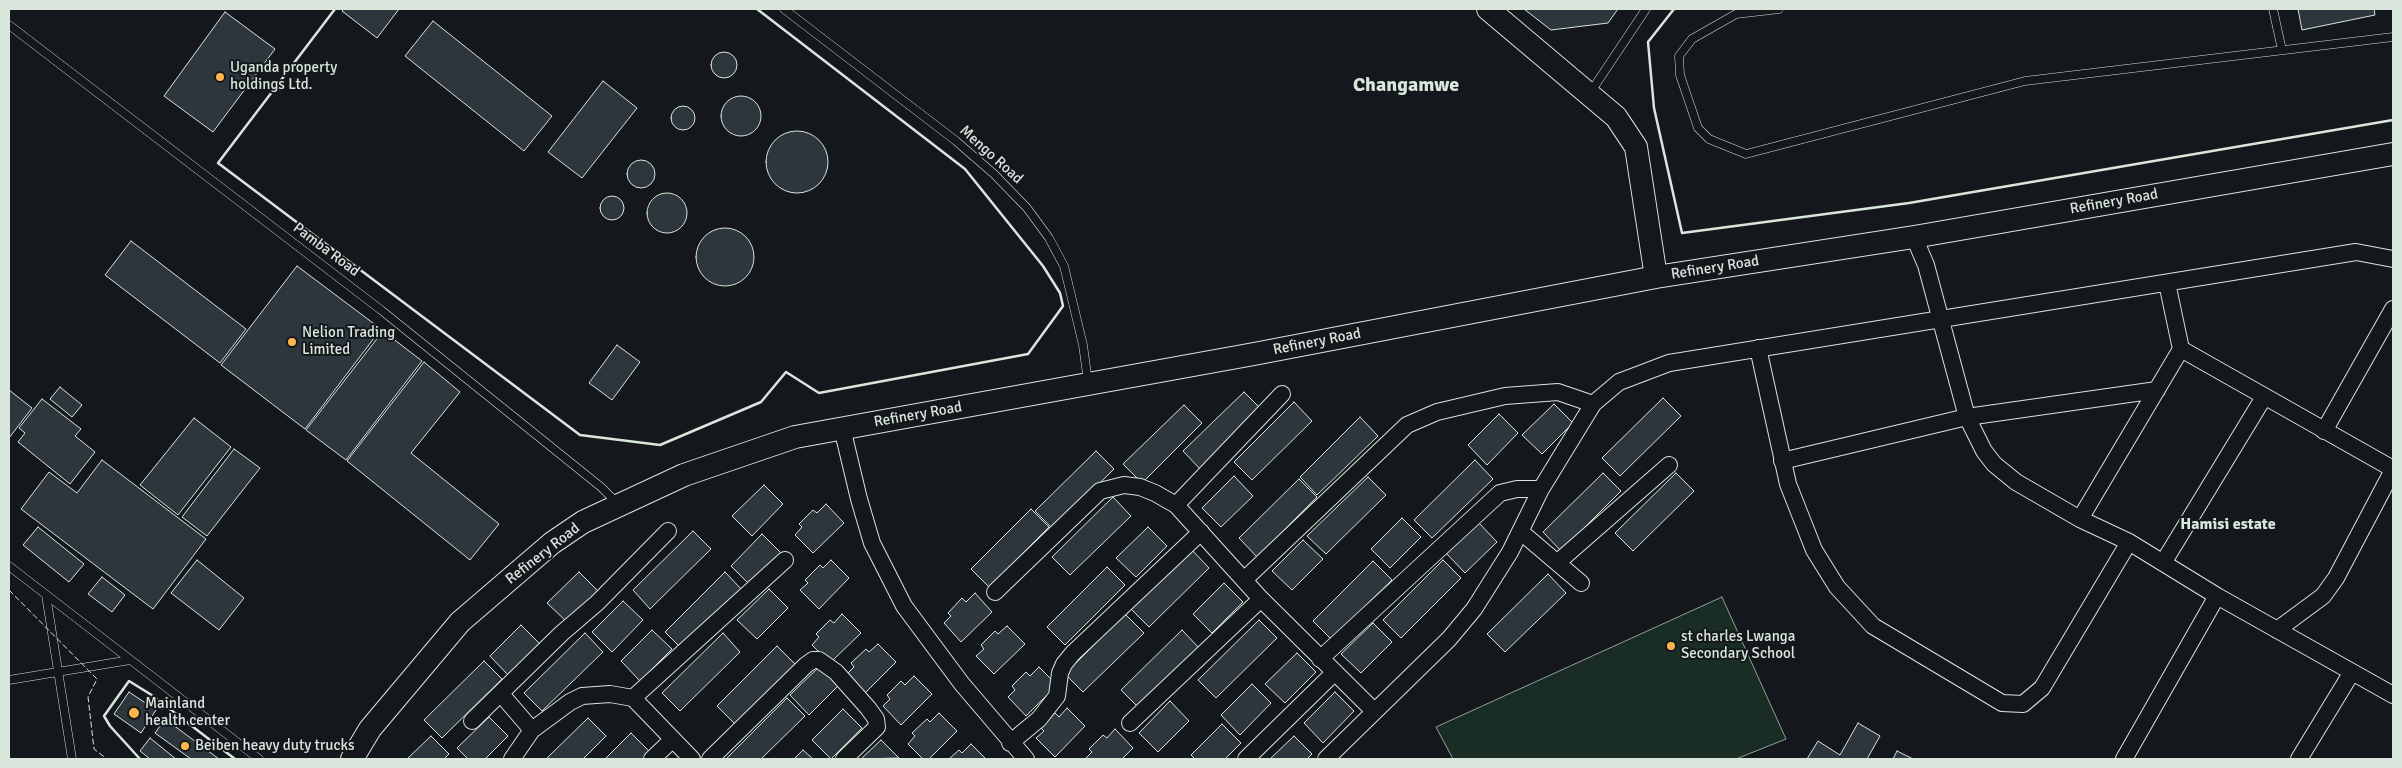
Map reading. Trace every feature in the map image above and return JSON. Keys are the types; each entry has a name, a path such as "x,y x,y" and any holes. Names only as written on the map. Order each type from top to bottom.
{"main road":[{"path":"1488,9 1590,93 1616,117 1636,147 1656,277"},
{"name":"Refinery Road","path":"352,759 370,729 415,673 460,622 485,598 516,576 552,543 583,522 684,474 795,437 1656,277 1914,237 2393,154"}],"street":[{"path":"1914,237 1926,265 1966,417 1984,451 1994,464 2016,482 2080,519 2129,542 2217,596 2393,695"},
{"path":"1326,759 1449,639 1479,601 1521,532 1542,489 1593,404 1619,382 1669,363 1939,318 2356,252 2393,259"},
{"path":"2080,519 2181,349 2167,283"},
{"path":"2324,431 2393,309"},
{"path":"1758,348 1788,484 1814,550 1843,593 1873,626 2002,703 2023,704 2042,688 2129,542"},
{"path":"2181,349 2393,470 2336,578 2323,596 2277,630"},
{"path":"1782,461 1966,417 2157,390"},
{"path":"1245,579 1407,425 1437,412 1505,396 1558,392 1593,404"},
{"path":"1176,505 1282,394"},
{"path":"2163,563 2264,397"},
{"path":"842,428 859,499 872,542 904,606 928,640 1010,743 1026,759"},
{"path":"1558,562 1669,465"},
{"path":"995,592 1100,491 1124,485 1140,487 1176,505 1245,579 1261,599 1374,711"},
{"path":"1320,659 1500,493 1517,489 1542,489"},
{"path":"472,721 668,531"},
{"path":"1010,743 1039,719 1057,696 1060,673 1064,664 1073,653 1201,532"},
{"path":"1521,532 1581,583"},
{"path":"633,698 785,560"},
{"path":"2124,759 2217,596"},
{"path":"1130,723 1261,599"},
{"path":"710,759 806,665 819,660 836,672 876,719 877,726 844,759"},
{"path":"1246,759 1335,672"},
{"path":"2299,759 2352,672"},
{"path":"501,694 532,730"},
{"path":"512,759 532,730 570,702 582,696 610,694 633,698 692,759"},
{"path":"652,759 672,740"}],"lane":[{"name":"Mengo Road","path":"784,9 956,142 994,174 1027,208 1048,238 1064,266 1084,345 1088,384"},
{"path":"1590,93 1646,9"},
{"path":"1779,9 1736,14 1692,39 1678,56 1680,76 1698,128 1709,138 1746,154 2025,81 2393,37"},
{"path":"2273,9 2282,50"},
{"name":"Pamba Road","path":"9,25 381,310 586,475 620,505"},
{"path":"9,566 259,759"},
{"path":"46,595 72,759"},
{"path":"9,680 130,660"}],"green space":[{"name":"st charles Lwanga Secondary School","path":"1722,597 1786,739 1736,759 1453,759 1436,727"}],"building":[{"path":"344,9 399,9 377,38 342,11"},
{"path":"1524,9 1618,9 1608,23 1551,30"},
{"path":"2298,9 2374,9 2375,15 2302,30"},
{"path":"225,12 275,49 213,132 164,96"},
{"path":"433,21 552,116 524,151 405,56"},
{"path":"724,52 733,56 737,65 733,74 724,78 715,74 711,65 715,56"},
{"path":"603,81 637,108 582,178 548,152"},
{"path":"745,96 752,99 758,105 761,116 760,124 752,133 745,136 737,136 730,133 722,124 721,112 724,105 733,97"},
{"path":"683,106 692,109 695,118 692,127 683,130 674,127 671,118 674,109"},
{"path":"797,131 809,133 819,140 826,150 828,162 826,174 819,184 809,191 797,193 785,191 775,184 768,174 766,162 768,150 775,140 785,133"},
{"path":"641,160 651,164 655,174 651,184 641,188 631,184 627,174 631,164"},
{"path":"671,193 678,196 684,202 687,213 686,221 678,230 671,233 663,233 656,230 648,221 647,209 650,202 659,194"},
{"path":"612,196 621,199 624,208 621,217 612,220 603,217 600,208 603,199"},
{"path":"719,228 731,228 746,236 754,251 754,263 746,278 731,286 719,286 704,278 696,263 696,251 704,236"},
{"path":"131,241 246,329 220,363 105,275"},
{"path":"297,266 381,329 305,429 221,365"},
{"path":"383,331 422,361 346,460 306,430"},
{"path":"617,345 640,362 612,400 589,383"},
{"path":"424,362 460,392 411,453 499,524 470,560 347,461"},
{"path":"60,387 82,405 72,417 50,399"},
{"path":"9,390 32,408 9,438"},
{"path":"1244,392 1262,410 1201,470 1183,451"},
{"path":"1663,398 1681,416 1620,476 1602,458"},
{"path":"42,399 81,429 75,436 95,452 70,484 18,442 25,433 19,428"},
{"path":"1294,402 1312,421 1252,480 1234,462"},
{"path":"1554,404 1573,423 1542,454 1522,435"},
{"path":"1184,405 1202,423 1142,483 1123,464"},
{"path":"1499,414 1518,433 1487,465 1468,445"},
{"path":"1360,417 1378,436 1317,495 1300,477"},
{"path":"194,418 231,447 178,515 140,485"},
{"path":"234,449 260,468 207,536 182,517"},
{"path":"1096,451 1114,469 1053,529 1035,511"},
{"path":"102,460 206,539 153,609 21,509 49,472 77,493"},
{"path":"1475,460 1493,479 1432,538 1414,520"},
{"path":"1603,473 1621,491 1561,551 1543,532"},
{"path":"1676,473 1694,491 1633,551 1615,533"},
{"path":"1234,476 1253,496 1221,527 1202,508"},
{"path":"1368,477 1386,495 1326,554 1307,536"},
{"path":"1299,479 1317,497 1257,557 1239,538"},
{"path":"764,485 783,504 752,536 732,516"},
{"path":"1113,497 1131,516 1070,575 1052,557"},
{"path":"826,504 844,523 813,553 795,535 802,527 799,524 813,510 817,513"},
{"path":"1031,509 1049,527 989,587 971,569"},
{"path":"1402,518 1421,537 1390,568 1371,549"},
{"path":"1478,522 1497,542 1465,573 1446,553"},
{"path":"38,527 84,564 69,582 23,545"},
{"path":"1148,527 1167,546 1136,577 1116,558"},
{"path":"693,531 711,549 650,609 633,590"},
{"path":"762,534 782,554 750,585 731,566"},
{"path":"1303,540 1323,559 1292,590 1272,571"},
{"path":"1191,549 1209,568 1149,627 1131,609"},
{"path":"197,560 244,598 219,630 171,593"},
{"path":"831,560 849,578 819,609 800,590 808,583 805,580 820,565 823,568"},
{"path":"1443,560 1461,578 1401,638 1383,620"},
{"path":"1373,561 1392,580 1331,639 1313,621"},
{"path":"1107,567 1125,585 1065,645 1047,627"},
{"path":"579,572 598,591 567,622 547,603"},
{"path":"725,572 743,591 683,650 665,632"},
{"path":"1548,574 1566,593 1505,652 1487,634"},
{"path":"102,577 125,595 112,612 88,594"},
{"path":"1224,583 1243,602 1212,633 1193,614"},
{"path":"769,589 788,608 757,639 737,620"},
{"path":"975,593 992,612 961,642 944,623 951,616 948,613 962,598 966,602"},
{"path":"623,601 643,620 612,652 592,632"},
{"path":"842,614 861,633 830,663 812,645 819,637 816,634 830,620 834,623"},
{"path":"1125,614 1144,633 1083,692 1065,674"},
{"path":"1259,620 1277,638 1216,698 1198,680"},
{"path":"1373,623 1392,642 1361,673 1341,654"},
{"path":"521,625 540,644 509,676 490,656"},
{"path":"1007,626 1025,644 994,674 976,656 984,649 981,645 995,631 998,634"},
{"path":"652,630 672,649 640,681 621,661"},
{"path":"1182,630 1199,648 1139,708 1121,690"},
{"path":"585,633 603,652 542,711 524,693"},
{"path":"723,633 740,652 680,711 662,693"},
{"path":"878,644 896,662 865,693 847,674 854,667 851,663 866,649 869,652"},
{"path":"777,646 796,665 735,724 717,706"},
{"path":"1297,653 1316,672 1285,703 1265,684"},
{"path":"484,661 502,679 442,738 424,720"},
{"path":"822,664 841,683 809,715 790,695"},
{"path":"1039,667 1057,685 1026,716 1008,697 1015,690 1012,686 1026,672 1030,676"},
{"path":"914,676 932,694 901,725 883,706 890,699 887,695 901,681 905,685"},
{"path":"1252,684 1271,703 1240,735 1221,715"},
{"path":"129,692 156,710 141,733 114,714"},
{"path":"1335,692 1354,711 1323,743 1304,723"},
{"path":"787,698 805,716 761,759 728,759 727,758"},
{"path":"1170,701 1189,721 1158,752 1139,733"},
{"path":"1067,708 1085,726 1055,757 1036,738 1044,731 1041,728 1055,713 1059,717"},
{"path":"843,709 862,728 831,759 812,740"},
{"path":"939,713 957,731 929,759 923,759 908,744 915,736 912,733 927,719 930,722"},
{"path":"489,717 508,736 485,759 468,759 457,748"},
{"path":"588,718 606,736 583,759 546,759"},
{"path":"165,719 219,759 191,759 155,733"},
{"path":"1858,723 1880,736 1867,759 1807,759 1818,741 1840,755"},
{"path":"1222,724 1241,743 1225,759 1195,759 1191,755"},
{"path":"1115,729 1133,748 1122,759 1085,759 1092,752 1089,749 1103,735 1107,738"},
{"path":"631,733 650,752 643,759 605,759"},
{"path":"431,736 449,754 444,759 407,759"},
{"path":"1294,736 1312,754 1307,759 1270,759"},
{"path":"150,738 176,759 150,759 140,751"},
{"path":"881,740 899,758 861,759"},
{"path":"971,744 986,759 949,759 959,750 962,753"},
{"path":"803,750 813,759 794,759"},
{"path":"1897,751 1913,759 1893,759"}],"fence":[{"path":"9,590 97,679 88,697 94,749 107,759"}],"wall":[{"path":"335,9 218,163 580,435 660,445 761,402 786,372 819,393 1028,354 1063,306 1060,293 1043,266 965,169 757,9"},
{"path":"1674,9 1648,42 1654,108 1682,233 1909,203 2393,120"},
{"path":"140,759 110,726 104,716 129,681 150,694 235,759"}],"place":[{"name":"Uganda property holdings Ltd.","path":"220,77"},
{"name":"Nelion Trading Limited","path":"292,342"},
{"name":"st charles Lwanga Secondary School","path":"1671,646"},
{"name":"Mainland health center","path":"134,713"},
{"name":"Beiben heavy duty trucks","path":"185,746"}],"district":[{"name":"Changamwe","path":"1406,86"},
{"name":"Hamisi estate","path":"2228,525"}]}
